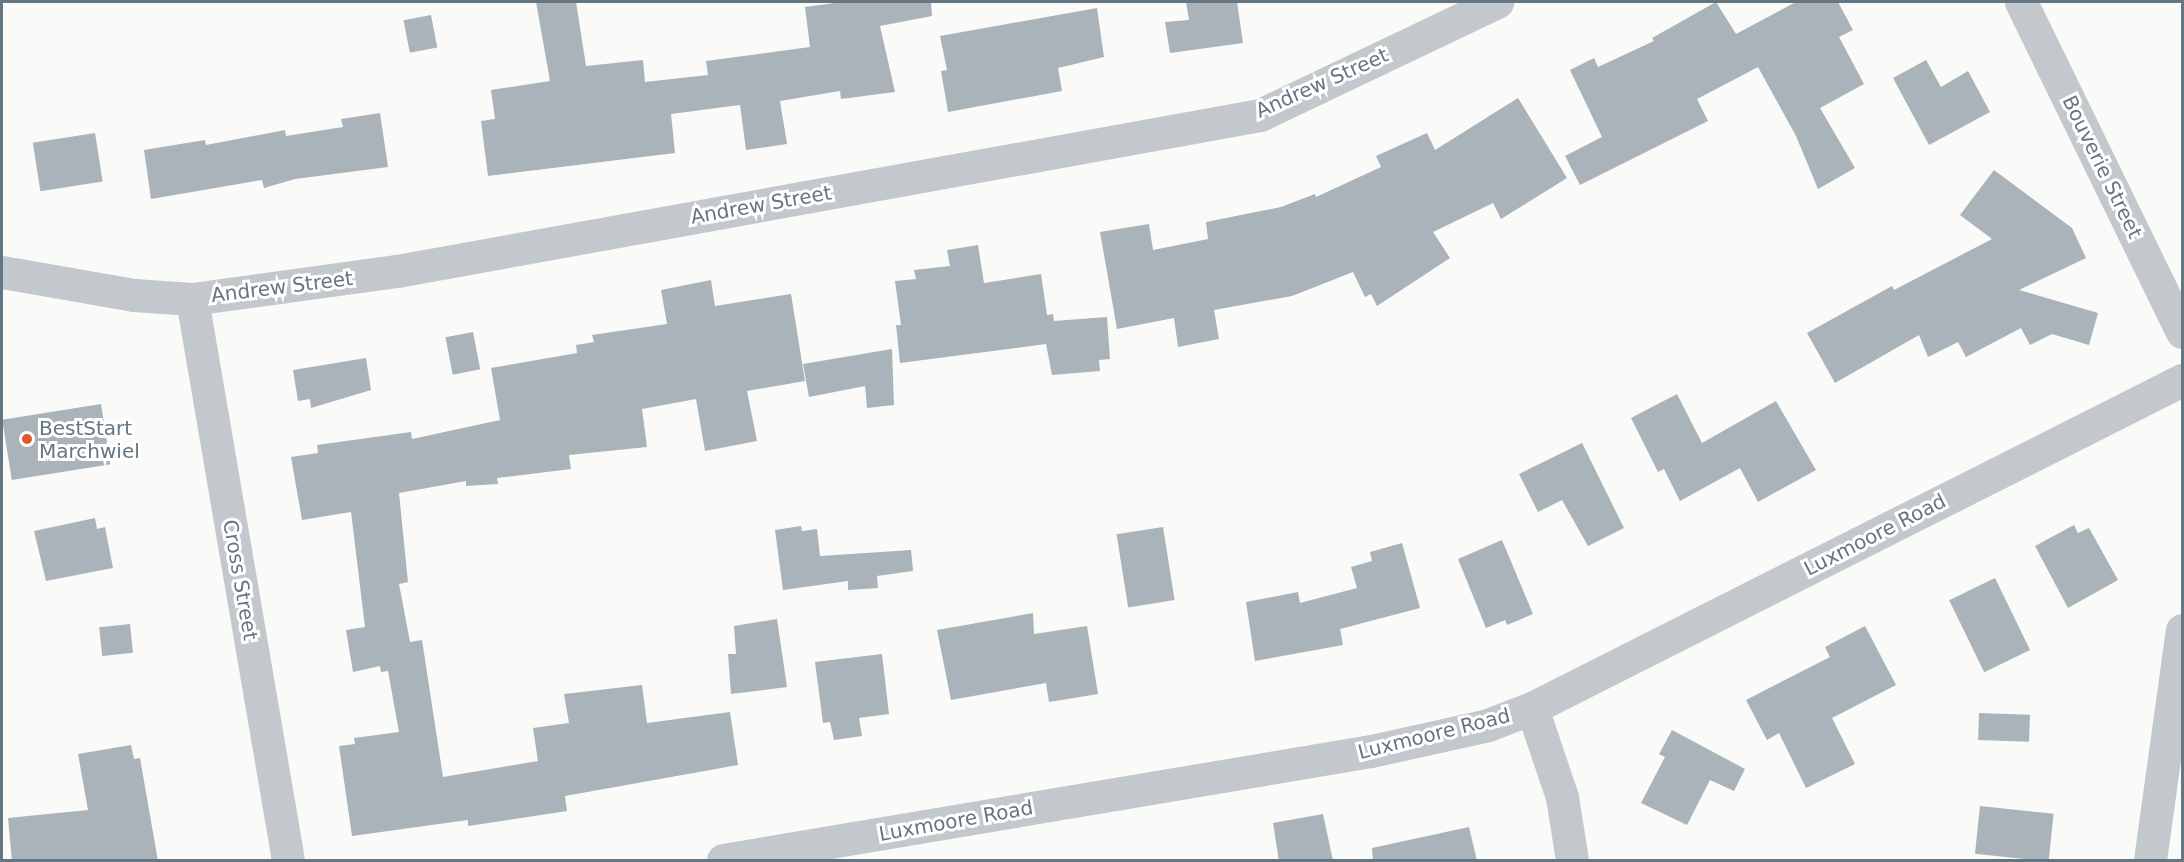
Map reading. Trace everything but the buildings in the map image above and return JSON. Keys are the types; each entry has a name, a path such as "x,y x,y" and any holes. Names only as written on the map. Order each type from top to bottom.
{"street":[{"name":"Andrew Street","path":"2,272 134,295 192,299 397,272 1260,114 1497,2"},
{"name":"Bouverie Street","path":"2022,2 2182,332"},
{"name":"Cross Street","path":"192,299 288,861"},
{"name":"Luxmoore Road","path":"723,861 1371,751 1488,725 1532,708 2182,380"},
{"path":"2150,861 2182,630"},
{"path":"1532,708 1562,797 1572,861"}],"place":[{"name":"BestStart Marchwiel","path":"27,439"}]}
